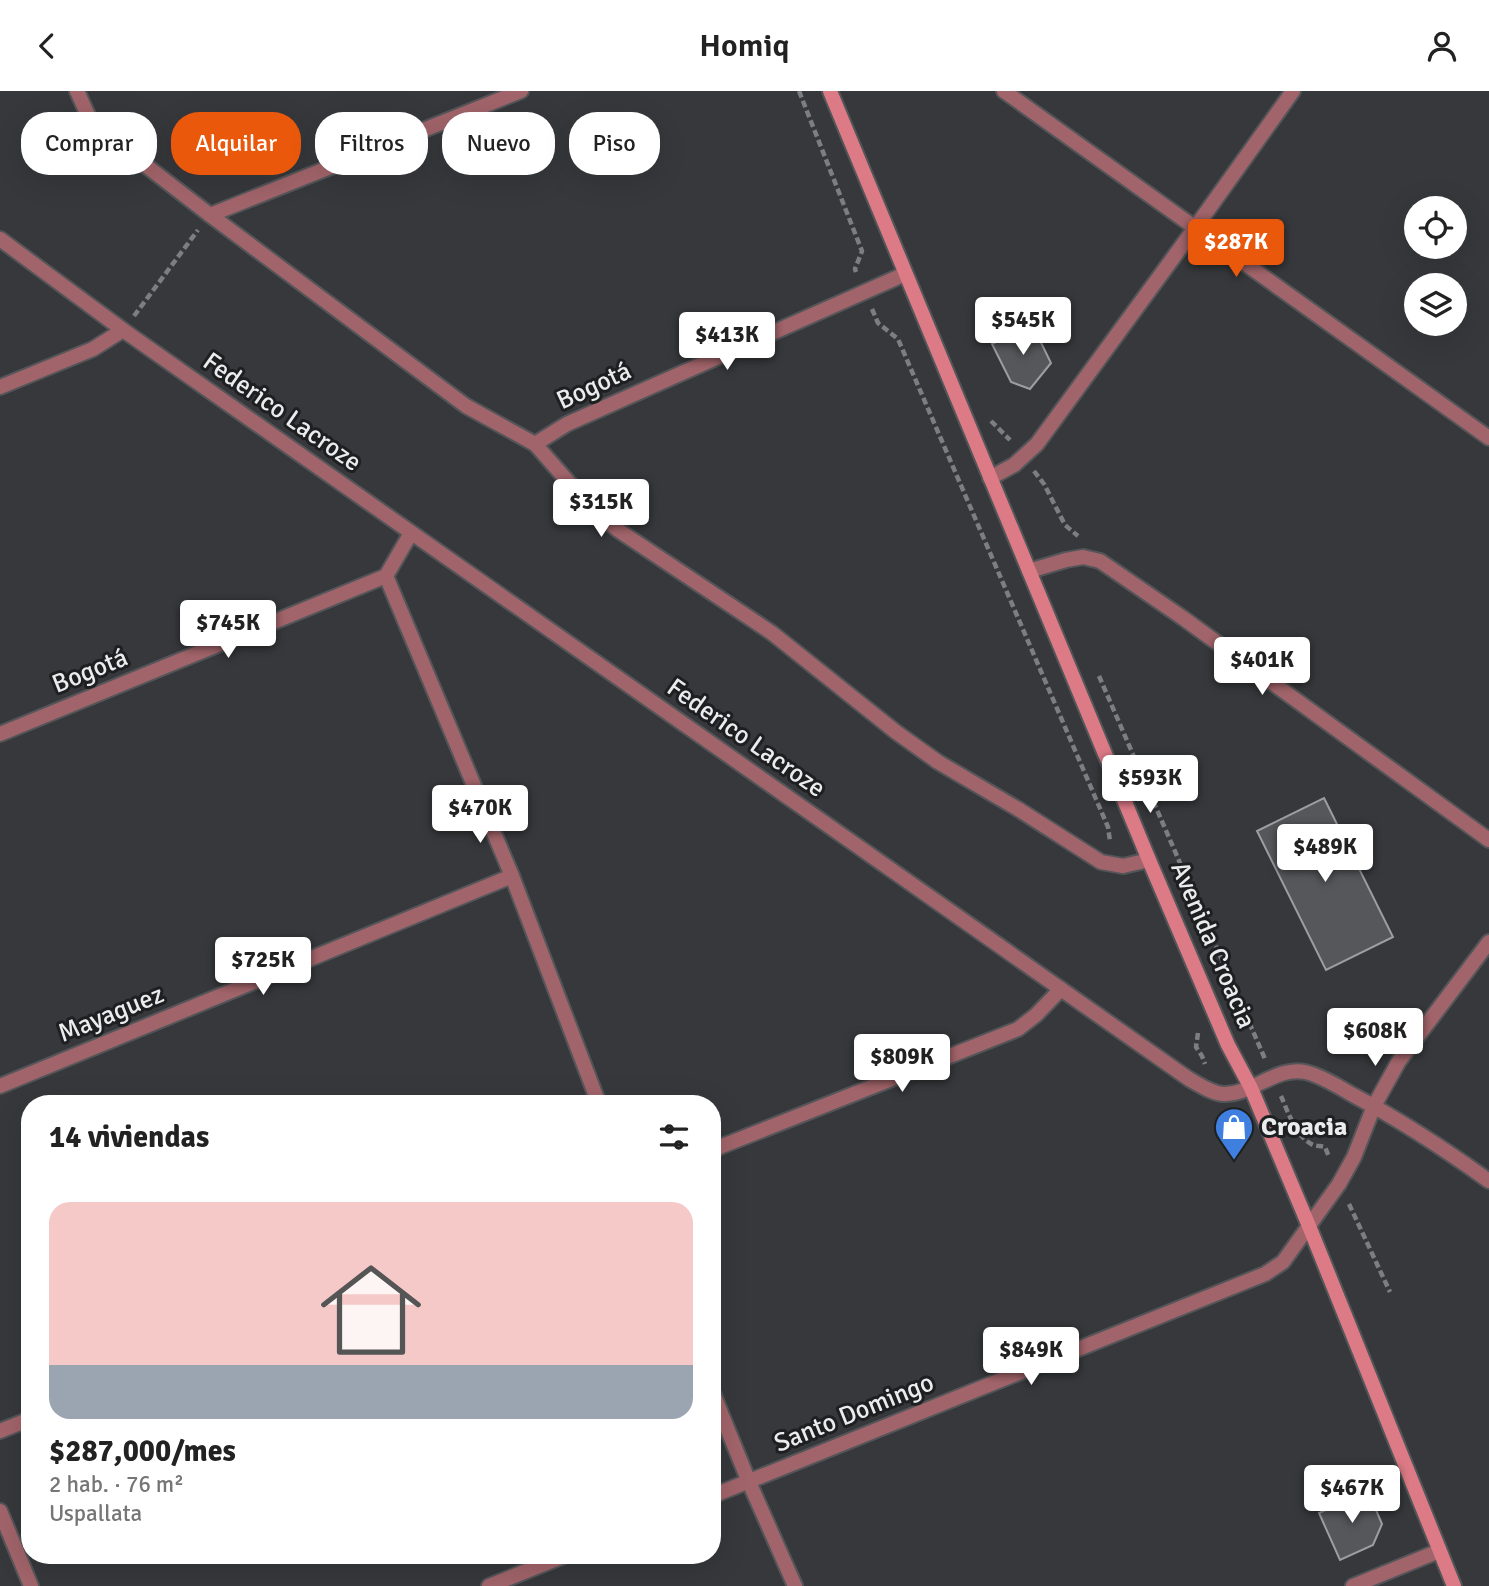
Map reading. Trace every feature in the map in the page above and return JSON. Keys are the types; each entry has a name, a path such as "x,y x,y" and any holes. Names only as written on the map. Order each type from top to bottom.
{"main road":[{"name":"Avenida Croacia","path":"830,91 1149,860 1228,1045 1251,1088 1309,1226 1454,1586"}],"street":[{"path":"77,91 92,124 466,405 535,444 593,510 618,530 772,633 927,755 1101,862 1123,866 1149,860"},
{"path":"210,215 521,91"},
{"path":"1004,91 1489,438"},
{"path":"990,478 1014,465 1037,444 1293,91"},
{"name":"Federico Lacroze","path":"0,239 123,330 411,533 1189,1079 1210,1091"},
{"name":"Bogotá","path":"535,444 567,424 905,274"},
{"path":"0,387 93,349 123,330"},
{"path":"411,533 386,576 512,876 596,1095"},
{"path":"1029,571 1066,559 1083,557 1100,561 1489,840"},
{"name":"Bogotá","path":"0,734 386,576"},
{"name":"Mayaguez","path":"0,1086 512,876"},
{"name":"Santo Domingo","path":"721,1492 1265,1274 1283,1262 1339,1184 1354,1157 1374,1106 1399,1061 1489,941"},
{"path":"721,1146 1018,1029 1036,1016 1061,989"},
{"path":"1210,1091 1224,1094 1251,1088 1285,1072 1305,1072 1374,1106 1489,1181"},
{"path":"721,1414 748,1482 795,1586"},
{"path":"0,1431 21,1423"},
{"path":"0,1511 21,1562"},
{"path":"1353,1586 1439,1551"},
{"path":"22,1564 31,1586"},
{"path":"489,1586 544,1564"}],"path":[{"path":"799,91 862,251 855,269 878,323 898,339 1108,827 1110,842 1123,866"},
{"path":"123,330 210,215"},
{"path":"987,418 1011,441 1044,484 1065,525 1086,543 1079,558"},
{"path":"1098,673 1291,1118 1303,1137 1313,1145 1325,1147 1339,1184 1390,1292"},
{"path":"1196,1028 1199,1036 1196,1047 1202,1056 1210,1091"}],"building":[{"path":"1032,324 1051,363 1030,389 1011,382 992,344"},
{"path":"1324,798 1393,937 1326,970 1257,831"},
{"path":"1368,1491 1382,1524 1373,1545 1340,1560 1319,1513"}],"place":[{"name":"Croacia","path":"1234,1161"}]}
